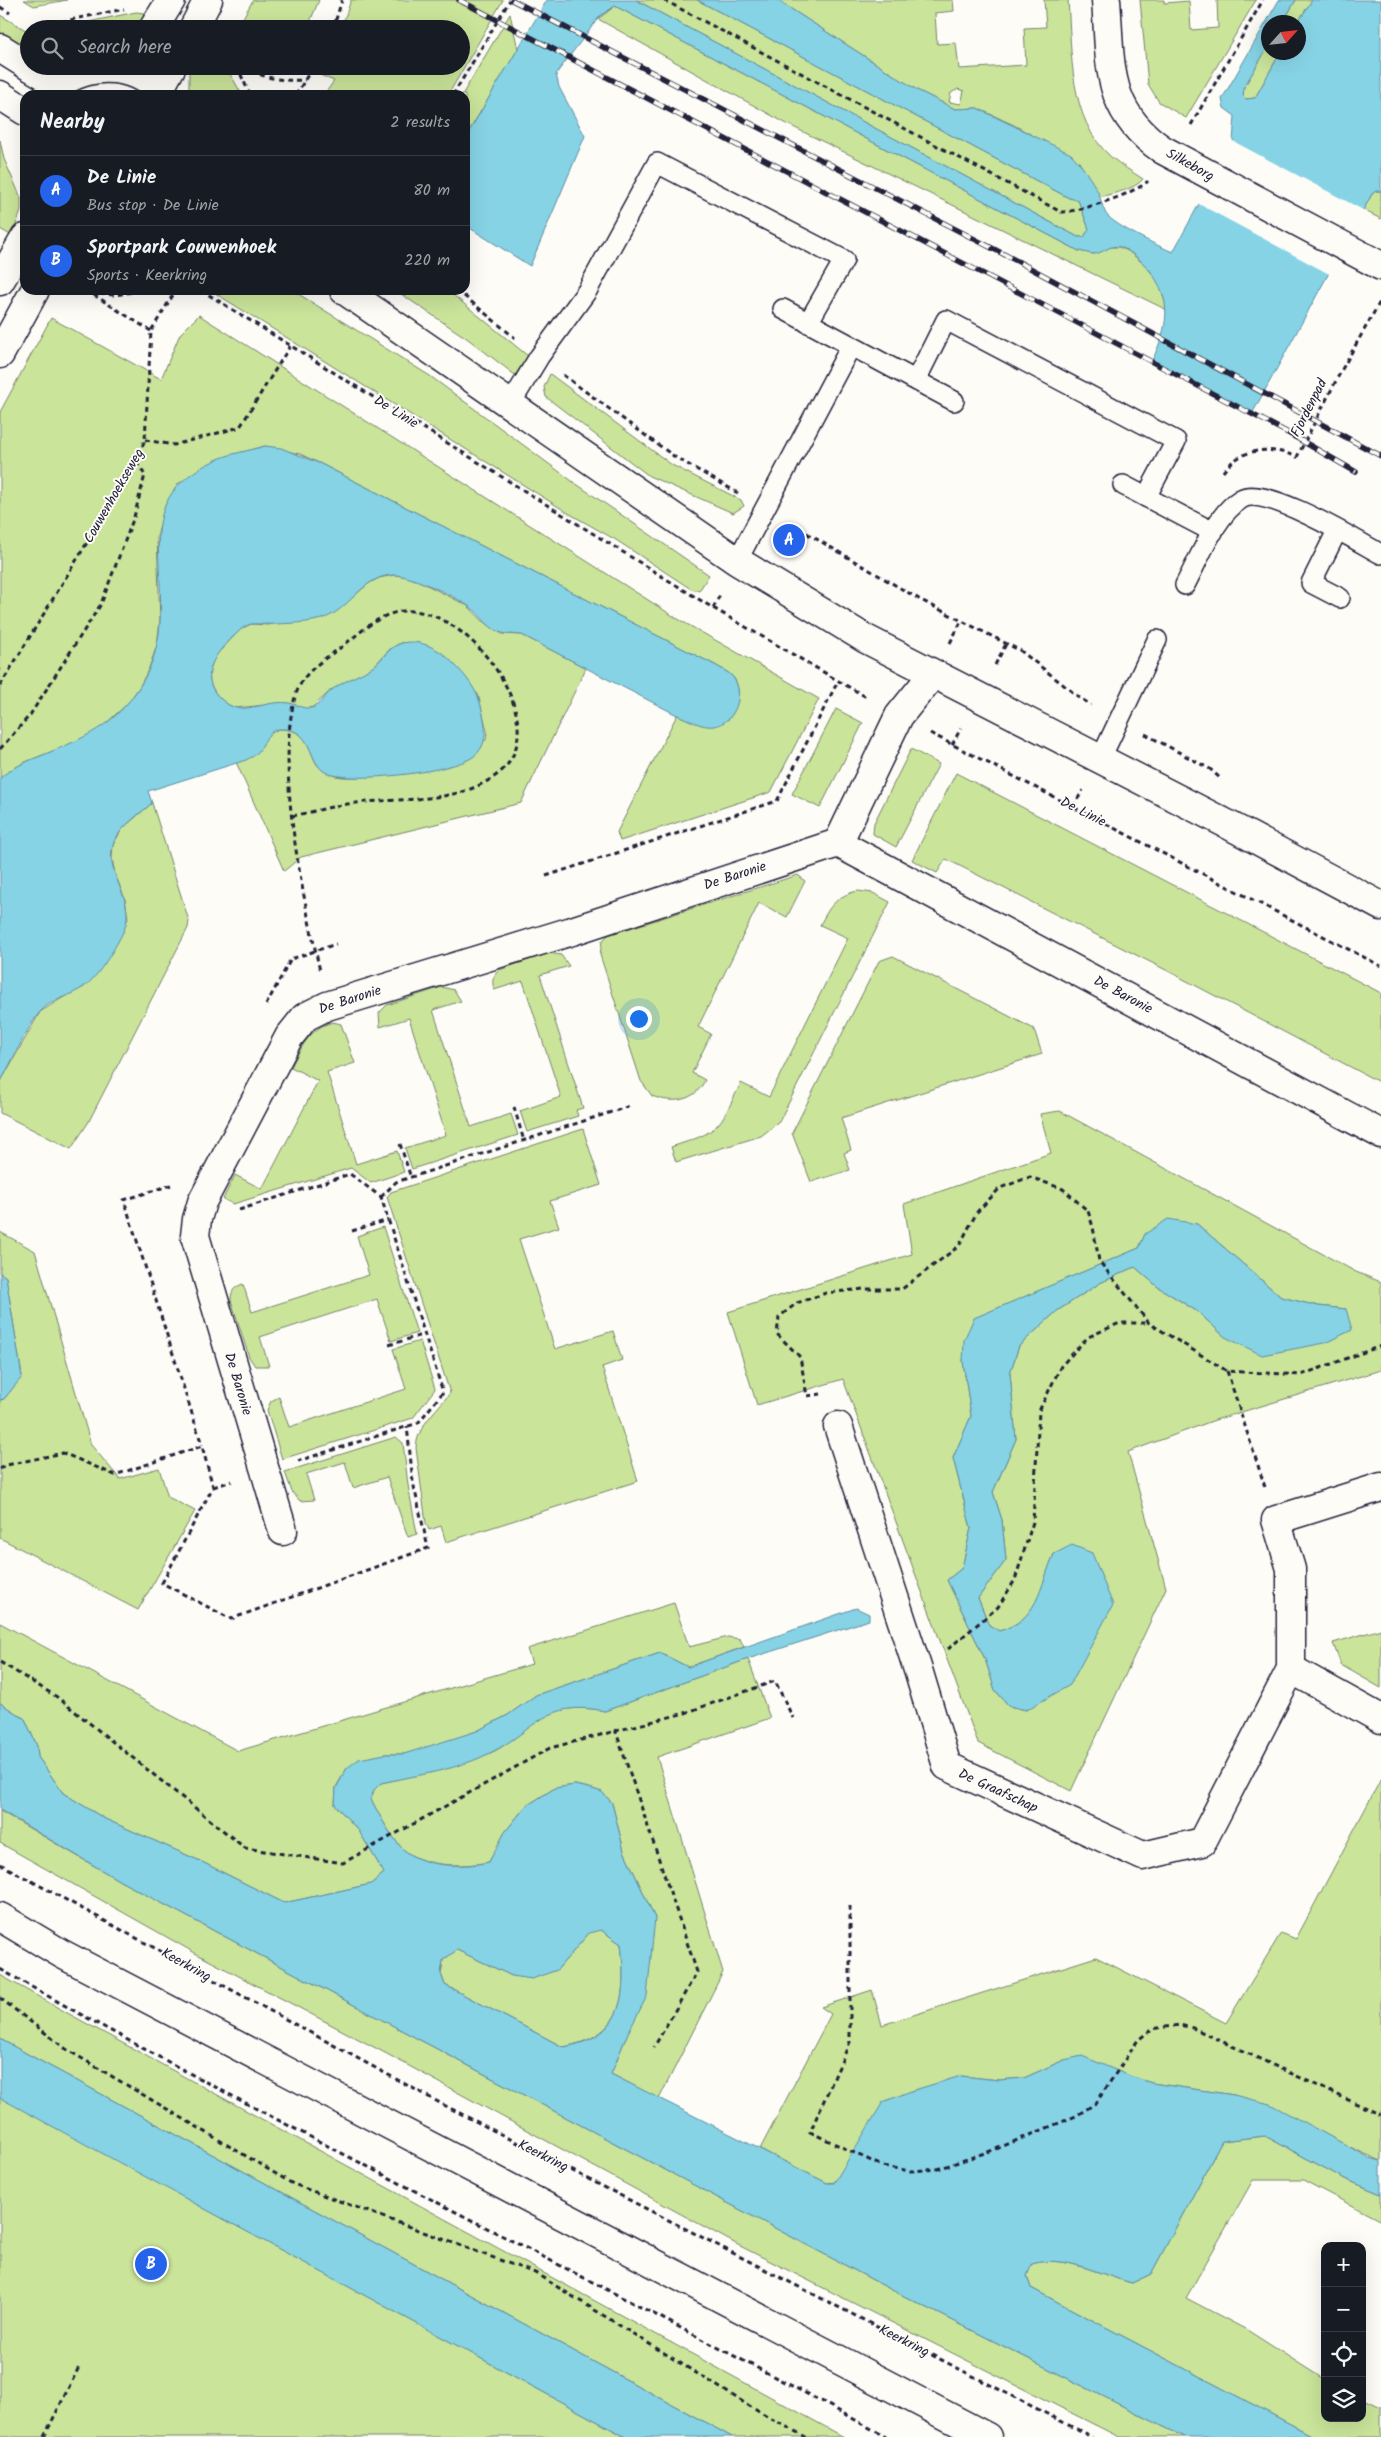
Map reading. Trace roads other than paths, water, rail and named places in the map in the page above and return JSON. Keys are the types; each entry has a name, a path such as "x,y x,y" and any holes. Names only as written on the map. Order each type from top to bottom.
{"street":[{"path":"198,20 208,0"},
{"name":"Silkeborg","path":"1106,0 1112,77 1121,106 1138,130 1149,141 1182,161 1374,262"},
{"path":"0,48 20,60"},
{"path":"38,75 54,90 79,75"},
{"path":"137,75 158,90"},
{"path":"162,90 168,75"},
{"path":"0,95 20,108"},
{"path":"0,281 20,247"},
{"path":"0,354 33,295"},
{"path":"351,295 737,561 866,639 1227,824 1381,906"},
{"path":"838,843 899,716 933,674"},
{"name":"De Baronie","path":"283,1531 199,1257 195,1236 196,1218 202,1202 289,1037 305,1017 328,1006 572,931 838,843 1381,1134"},
{"name":"De Graafschap","path":"838,1426 919,1673 947,1766 1143,1856 1202,1842 1291,1669 1291,1569 1276,1520 1381,1487"},
{"path":"1291,1669 1381,1718"},
{"path":"0,1917 62,1954 987,2437"}],"lane":[{"path":"510,405 539,357 631,228 657,163 844,260 808,323"},
{"path":"783,309 954,401"},
{"path":"916,380 946,320 1176,441 1146,496"},
{"path":"737,561 763,508 850,346"},
{"path":"1123,485 1206,528"},
{"path":"1185,585 1206,528 1243,497 1257,495 1290,506 1381,554"},
{"path":"1337,530 1311,583 1340,598"},
{"path":"1100,760 1157,640"}],"water":[{"path":"547,0 636,0 1078,237 1084,237 1089,229 1078,200 1069,198 697,0 777,0 917,90 955,109 977,108 1071,154 1083,167 1098,192 1106,214 1111,219 1137,235 1173,252 1233,141 1235,116 1224,108 1222,99 1261,31 1261,59 1244,87 1243,96 1246,99 1255,98 1276,60 1306,60 1306,15 1302,15 1312,0 1381,0 1381,191 1376,191 1372,194 1252,414 1152,361 1165,325 1165,303 1162,292 1148,268 1128,251 1116,246 1094,254 1079,251 615,6 600,16 556,74 559,87 585,136 530,266 470,228 470,130"},
{"path":"1279,0 1296,0 1287,15 1270,15"},
{"path":"265,446 281,448 321,464 715,665 732,676 736,683 738,698 736,706 733,713 722,724 705,726 695,723 522,635 506,634 493,629 467,605 435,588 401,576 384,576 375,580 340,609 321,619 298,623 251,624 246,626 221,649 212,665 210,673 213,689 219,697 230,705 237,708 250,708 282,702 304,708 314,707 330,691 374,666 392,648 399,644 415,642 432,647 440,652 471,684 478,696 483,716 485,735 482,747 473,757 444,768 376,777 337,776 325,772 319,767 304,739 298,733 279,729 271,732 258,752 246,760 148,791 152,803 124,827 113,845 111,856 124,898 127,919 121,936 107,960 85,986 49,1004 39,1013 23,1038 0,1083 0,778 20,765 72,743 98,729 130,700 148,671 158,639 161,597 158,551 159,530 164,510 173,492 189,475 220,458"},
{"path":"1168,1219 1197,1224 1281,1297 1318,1306 1346,1309 1352,1330 1325,1343 1262,1355 1225,1337 1198,1312 1158,1287 1135,1267 1100,1283 1057,1311 1019,1346 1010,1373 1016,1439 993,1492 1002,1520 1006,1560 978,1598 989,1625 999,1631 1012,1626 1030,1611 1036,1601 1054,1554 1072,1545 1092,1553 1113,1605 1070,1685 1026,1710 1009,1706 995,1690 985,1659 947,1580 962,1568 971,1528 953,1458 971,1416 963,1361 964,1340 974,1318 1139,1248 1145,1234"},
{"path":"0,1273 6,1277 22,1377 4,1399 0,1400"},
{"path":"856,1608 869,1614 869,1620 748,1659 605,1711 585,1708 568,1709 555,1713 543,1718 507,1743 479,1758 438,1771 381,1783 374,1790 371,1799 392,1835 408,1853 418,1859 442,1865 467,1865 489,1862 505,1832 526,1806 555,1788 575,1785 602,1792 612,1803 624,1851 655,1918 647,1996 627,2035 611,2074 827,2183 834,2183 883,2102 911,2091 961,2076 999,2080 1024,2078 1064,2060 1082,2056 1152,2083 1234,2095 1270,2104 1370,2158 1381,2161 1381,2194 1345,2179 1265,2136 1222,2141 1151,2274 1132,2283 1070,2264 1044,2262 1032,2264 1027,2276 1031,2288 1315,2437 1184,2437 888,2288 120,1881 0,1810 0,1703 25,1719 37,1746 38,1757 63,1793 105,1819 198,1860 284,1903 371,1884 384,1873 359,1831 335,1805 336,1788 347,1768 359,1759 385,1754 404,1754 477,1731 508,1715 536,1695 660,1653 688,1667","holes":["601,1930 621,1944 623,1981 617,2012 598,2035 583,2042 563,2047 445,1985 441,1974 443,1960 457,1950 512,1976 532,1979 557,1970 589,1933"]},
{"path":"0,2039 732,2437 626,2437 0,2098"}],"railway":[{"path":"459,0 1290,434 1356,472"},
{"path":"512,0 1017,261 1381,456"}],"place":[{"name":"De Linie","path":"789,540"},
{"name":"Sportpark Couwenhoek","path":"151,2264"}]}
